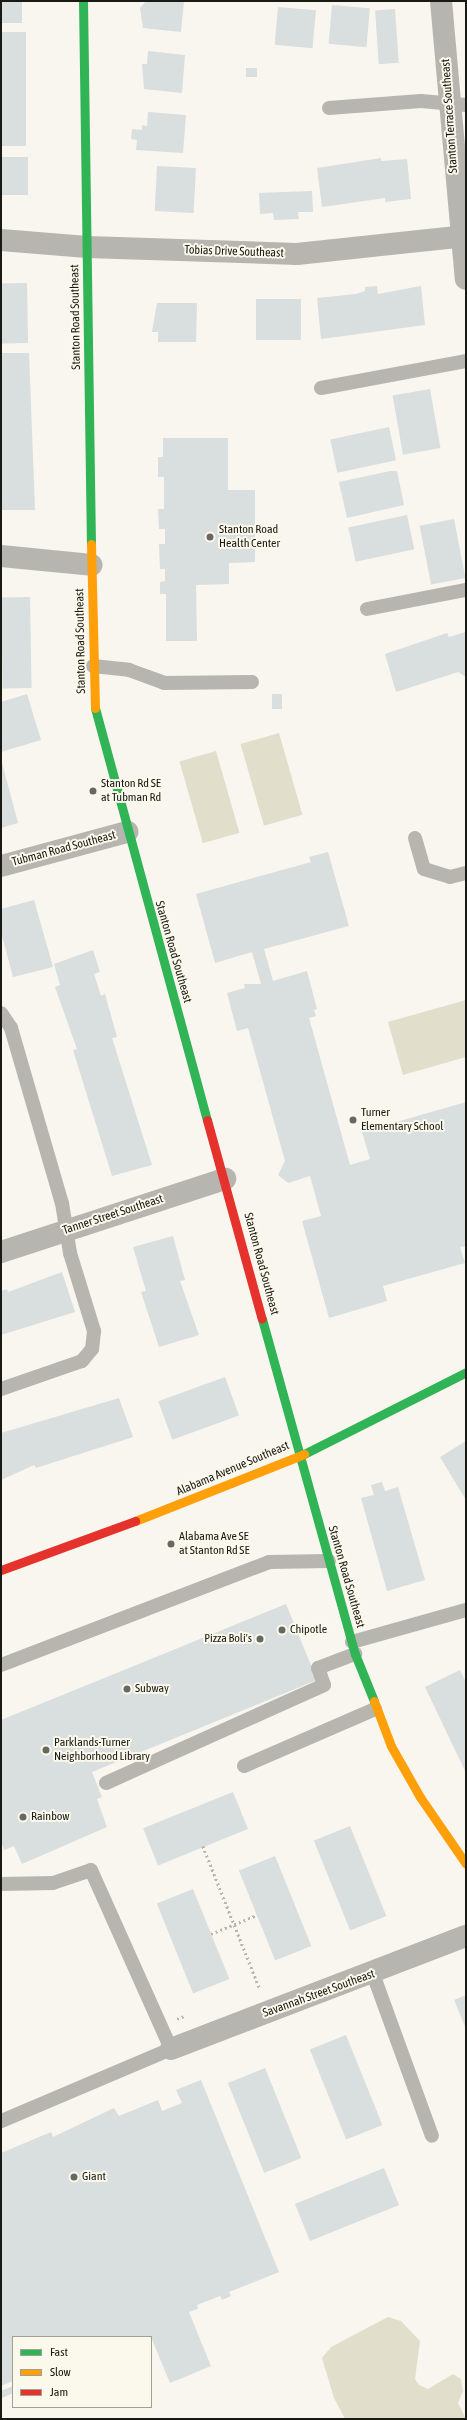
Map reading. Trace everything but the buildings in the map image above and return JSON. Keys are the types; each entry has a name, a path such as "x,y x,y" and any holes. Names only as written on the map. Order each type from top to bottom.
{"street":[{"name":"Stanton Road Southeast","path":"83,1 93,666 97,725 225,1179 353,1648 375,1710 410,1780 466,1864"},
{"name":"Stanton Terrace Southeast","path":"441,1 457,106 466,279"},
{"name":"Tobias Drive Southeast","path":"1,240 87,247 297,254 463,237"},
{"path":"1,556 92,565"},
{"name":"Tubman Road Southeast","path":"1,866 127,832"},
{"name":"Tanner Street Southeast","path":"1,1252 225,1179"},
{"name":"Alabama Avenue Southeast","path":"1,1570 191,1501 363,1428 466,1372"},
{"name":"Savannah Street Southeast","path":"171,2049 373,1974 466,1936"}],"lane":[{"path":"329,108 421,101 457,106"},
{"path":"321,388 466,361"},
{"path":"367,609 466,590"},
{"path":"93,666 129,670 164,683 252,682"},
{"path":"415,838 424,869 450,877 466,873"},
{"path":"1,1013 11,1028 62,1203 70,1253 94,1331 92,1349 82,1361 1,1389"},
{"path":"1,1665 269,1562 329,1562"},
{"path":"106,1783 324,1685 318,1668 353,1648 466,1610"},
{"path":"244,1766 375,1710"},
{"path":"1,1884 53,1883 91,1870 171,2049 1,2121"},
{"path":"373,1974 432,2136"}],"path":[{"path":"203,1846 259,1986"},
{"path":"211,1934 257,1915"}],"shaded area":[{"path":"279,733 302,815 264,826 241,744"},
{"path":"216,751 239,833 203,843 179,761"},
{"path":"466,1000 466,1057 403,1075 388,1022"},
{"path":"388,2317 401,2321 420,2341 415,2379 419,2385 428,2389 453,2374 461,2379 463,2391 458,2403 466,2419 345,2419 334,2398 322,2358 331,2347"}],"traffic: fast":[{"path":"83,1 91,544"},
{"path":"95,708 207,1120"},
{"path":"262,1319 355,1654 374,1701"},
{"path":"304,1454 466,1372"}],"traffic: slow":[{"path":"91,544 95,708"},
{"path":"135,1521 304,1454"},
{"path":"374,1701 391,1746 420,1797 466,1864"}],"traffic: jam":[{"path":"207,1120 262,1319"},
{"path":"1,1570 135,1521"}],"place":[{"name":"Stanton Road Health Center","path":"210,537"},
{"name":"Stanton Rd SE at Tubman Rd","path":"93,791"},
{"name":"Turner Elementary School","path":"353,1120"},
{"name":"Alabama Ave SE at Stanton Rd SE","path":"171,1544"},
{"name":"Chipotle","path":"282,1630"},
{"name":"Pizza Boli's","path":"260,1639"},
{"name":"Subway","path":"127,1689"},
{"name":"Parklands-Turner Neighborhood Library","path":"46,1750"},
{"name":"Rainbow","path":"23,1817"},
{"name":"Giant","path":"74,2177"}]}
